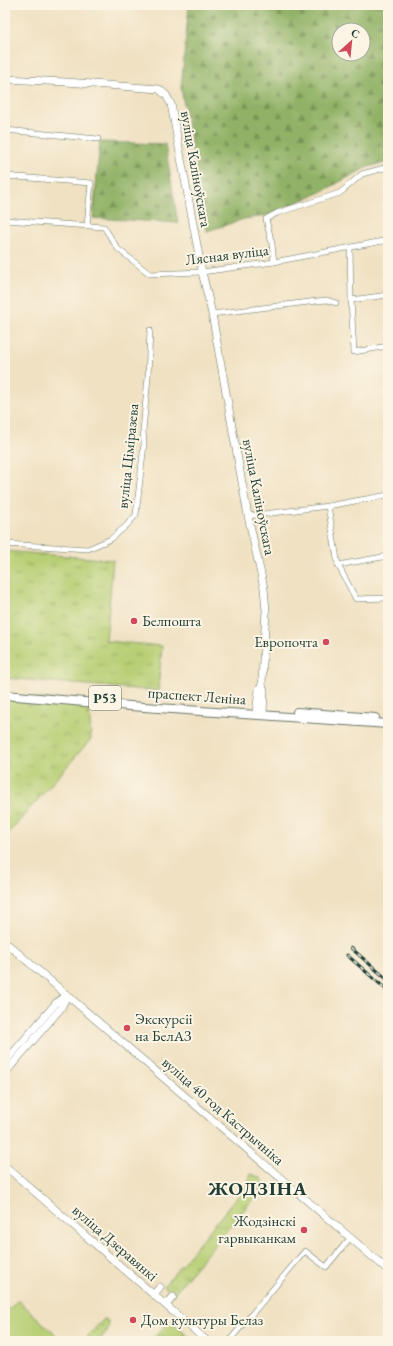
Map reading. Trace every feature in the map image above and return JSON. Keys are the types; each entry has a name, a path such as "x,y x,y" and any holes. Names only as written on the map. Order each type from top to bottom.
{"main road":[{"name":"праспект Леніна","path":"5,691 388,724"},
{"name":"праспект Леніна","path":"5,695 138,706 388,719"}],"street":[{"name":"вуліца Каліноўскага","path":"5,79 159,89 166,95 171,104 202,272 212,314 248,516 266,601 262,685 259,689 260,712"},
{"path":"5,130 98,138"},
{"path":"274,262 272,244 266,219 277,213 340,192 362,174 388,167"},
{"path":"5,176 91,183 87,225 5,220"},
{"name":"Лясная вуліца","path":"87,225 104,227 118,249 150,274 202,272 274,262 388,240"},
{"path":"350,248 354,352 388,346"},
{"path":"351,300 388,295"},
{"path":"212,314 327,300 336,303"},
{"name":"вуліца Ціміразева","path":"5,544 88,549 111,539 126,526 136,514 144,444 143,431 148,377 150,330"},
{"path":"248,516 328,506 388,495"},
{"path":"328,506 338,566 356,599 388,598"},
{"path":"338,566 388,556"},
{"name":"вуліца 40 год Кастрычніка","path":"5,942 388,1270"},
{"path":"5,1074 41,1027 56,1003 67,995"},
{"path":"5,1062 41,1027"},
{"name":"вуліца Дзеравянкі","path":"5,1166 208,1341"},
{"path":"229,1341 305,1251 326,1267 350,1238"},
{"path":"154,1294 160,1287"},
{"path":"166,1305 173,1297"}],"green space":[{"path":"189,5 388,5 388,162 367,167 321,192 265,216 244,219 207,231 181,88"},
{"path":"100,142 165,144 178,223 93,218"},
{"path":"5,551 113,560 106,641 162,646 158,691 5,678"},
{"path":"5,696 89,702 91,739 5,837"},
{"path":"251,1174 261,1178 265,1185 173,1294 164,1286 246,1186"},
{"path":"18,1300 62,1341 5,1341 5,1313"},
{"path":"104,1319 109,1322 108,1330 99,1341 83,1341"},
{"path":"170,1321 194,1341 150,1341"}],"railway":[{"path":"351,948 388,980"},
{"path":"347,955 388,991"}],"place":[{"name":"Белпошта","path":"134,621"},
{"name":"Европочта","path":"326,642"},
{"name":"Экскурсіі на БелАЗ","path":"127,1028"},
{"name":"Жодзінскі гарвыканкам","path":"304,1230"},
{"name":"Дом культуры Белаз","path":"133,1320"}],"district":[{"name":"ЖОДЗІНА","path":"258,1188"}]}
